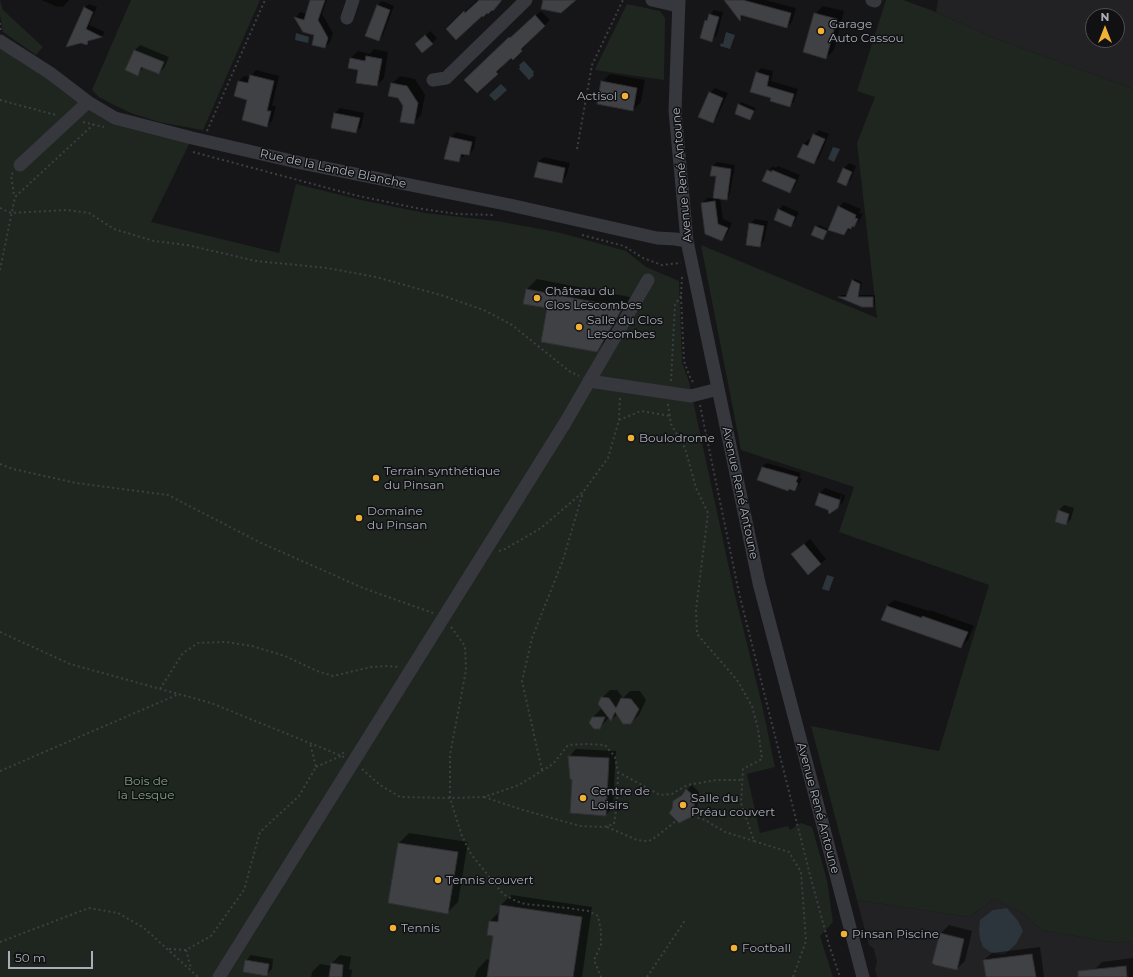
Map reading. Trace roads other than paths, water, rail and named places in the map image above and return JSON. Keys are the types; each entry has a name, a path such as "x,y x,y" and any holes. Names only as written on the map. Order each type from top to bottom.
{"street":[{"path":"347,18 353,0"},
{"path":"433,80 446,78 526,0"},
{"path":"652,0 678,3"},
{"name":"Avenue René Antoune","path":"678,3 675,111 687,242 759,583 863,977"},
{"name":"Rue de la Lande Blanche","path":"0,41 50,73 92,105 115,118 202,141 302,163 658,238 675,239 687,242"},
{"path":"20,165 70,119 92,105"},
{"path":"219,977 565,423 648,280"},
{"path":"589,381 691,396 718,389"}],"place":[{"name":"Garage Auto Cassou","path":"821,31"},
{"name":"Actisol","path":"625,96"},
{"name":"Château du Clos Lescombes","path":"537,298"},
{"name":"Salle du Clos Lescombes","path":"579,327"},
{"name":"Boulodrome","path":"631,438"},
{"name":"Terrain synthétique du Pinsan","path":"376,478"},
{"name":"Domaine du Pinsan","path":"359,518"},
{"name":"Centre de Loisirs","path":"583,798"},
{"name":"Salle du Préau couvert","path":"683,805"},
{"name":"Tennis couvert","path":"438,880"},
{"name":"Tennis","path":"393,928"},
{"name":"Pinsan Piscine","path":"844,934"},
{"name":"Football","path":"734,948"}],"park label":[{"name":"Bois de la Lesque","path":"146,788"}]}
